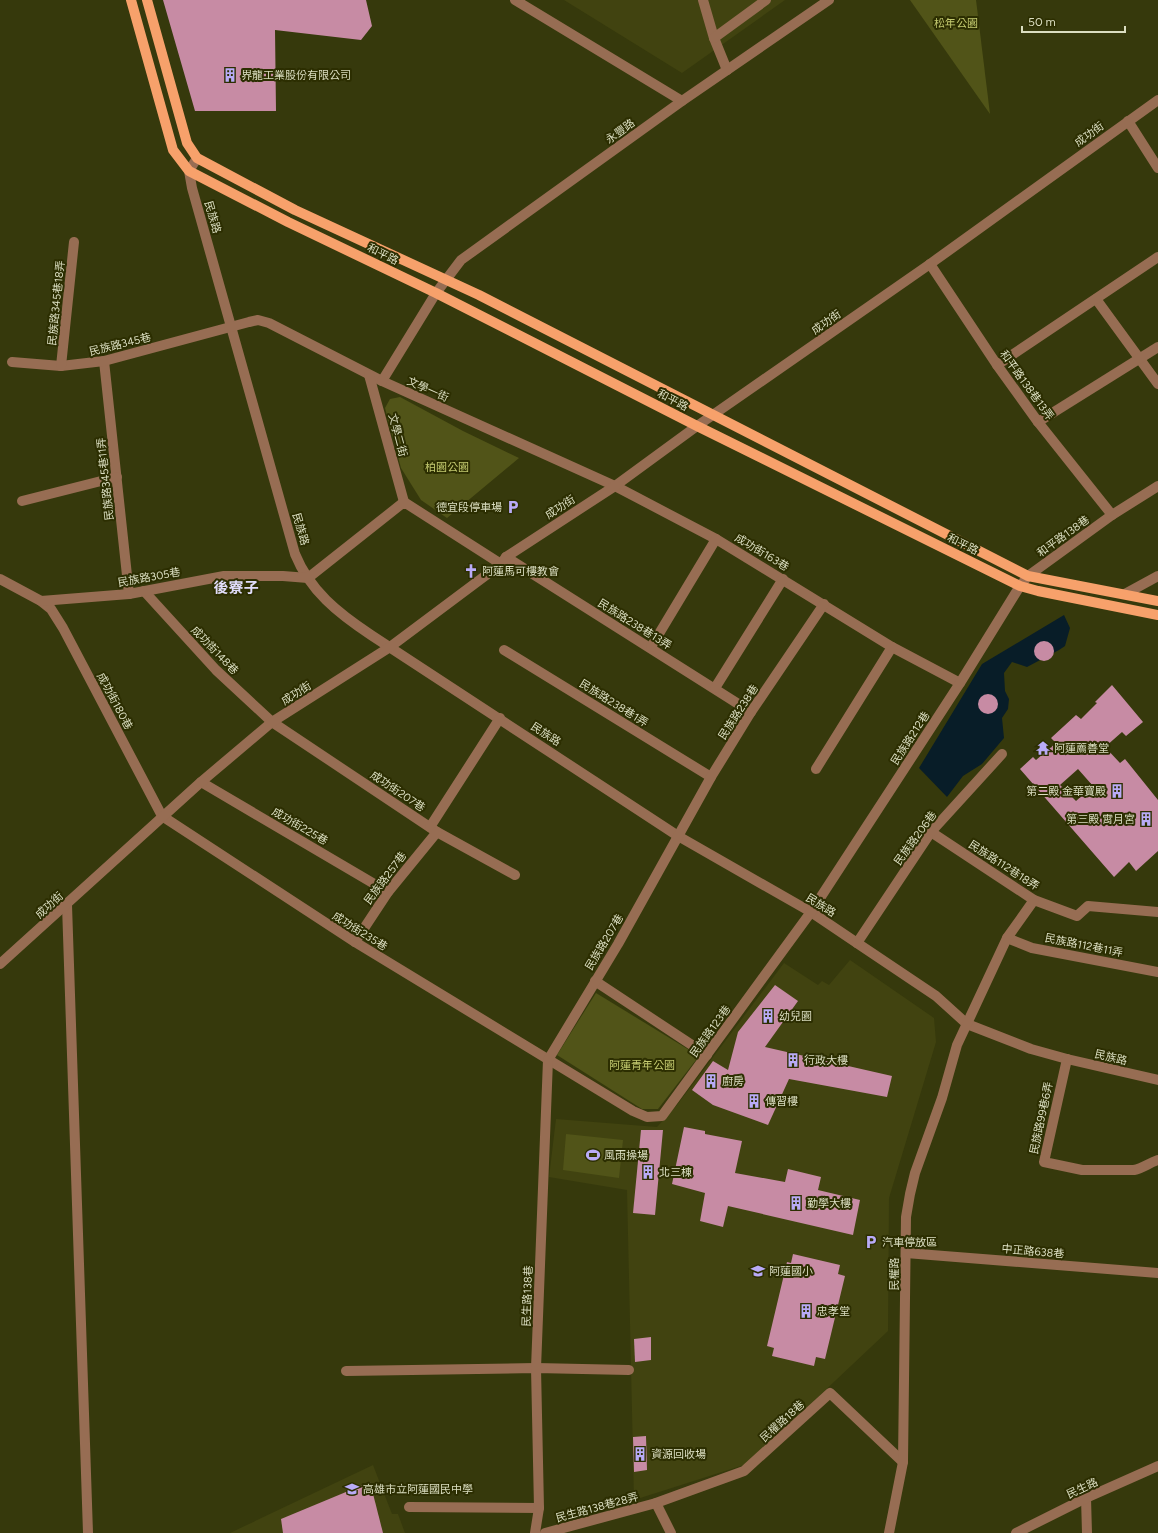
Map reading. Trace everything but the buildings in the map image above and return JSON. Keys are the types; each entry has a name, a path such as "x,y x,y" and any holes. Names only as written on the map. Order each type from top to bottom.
{"main road":[{"name":"民族路","path":"131,0 173,150 189,171"},
{"path":"147,0 187,143 198,158"},
{"name":"和平路","path":"198,158 295,210 446,278 1028,576 1158,600"},
{"name":"和平路","path":"189,171 288,222 436,293 697,426 1020,586 1158,615"}],"street":[{"path":"515,0 682,101"},
{"path":"702,0 714,38 727,70"},
{"path":"714,38 766,0"},
{"name":"永豐路","path":"382,381 436,293 461,260 682,101 829,0"},
{"name":"成功街","path":"0,964 200,782 272,722 390,647 504,561 615,486 697,426 930,264 1158,100"},
{"path":"1128,121 1158,168"},
{"path":"189,171 198,158"},
{"name":"民族路","path":"189,171 192,188 295,554 308,578 323,598 345,618 500,718 678,836 811,912 936,996 967,1024 1030,1048 1067,1059 1158,1080"},
{"name":"民族路345巷18弄","path":"61,366 74,242"},
{"path":"997,365 1158,257"},
{"name":"和平路138巷13弄","path":"930,264 997,365 1038,422 1112,516"},
{"path":"1096,299 1158,384"},
{"name":"文學一街","path":"232,327 258,320 269,323 369,375 615,486"},
{"name":"民族路345巷","path":"12,362 61,366 104,361 232,327"},
{"path":"1038,422 1158,347"},
{"name":"民族路345巷11弄","path":"104,361 129,594"},
{"name":"文學二街","path":"369,375 404,502"},
{"path":"22,501 117,477"},
{"name":"成功街163巷","path":"615,486 716,539 892,647 960,683"},
{"name":"和平路138巷","path":"1028,576 1112,516 1158,486"},
{"path":"308,578 404,502 504,561"},
{"path":"651,648 716,539"},
{"name":"民族路238巷13弄","path":"504,561 651,648 751,712"},
{"name":"民族路305巷","path":"41,602 129,594 224,576 283,576 308,578"},
{"name":"民族路212巷","path":"811,912 960,683 1020,586 1028,576"},
{"path":"1125,594 1158,576"},
{"path":"0,579 41,602"},
{"path":"714,688 783,579"},
{"name":"成功街148巷","path":"144,591 216,670 272,722"},
{"name":"成功街180巷","path":"41,602 51,609 63,628 162,816"},
{"name":"民族路238巷","path":"678,836 710,777 751,712 824,604"},
{"path":"816,769 892,647"},
{"name":"民族路238巷1弄","path":"504,650 710,777"},
{"name":"民族路257巷","path":"355,942 388,892 434,829 500,718"},
{"name":"成功街207巷","path":"272,722 434,829 514,875"},
{"name":"民族路206巷","path":"857,943 931,832 1002,754"},
{"name":"成功街225巷","path":"200,782 388,892"},
{"name":"成功街235巷","path":"162,816 355,942 548,1060"},
{"name":"民族路112巷18弄","path":"931,832 1034,900 1077,916 1088,906 1158,912"},
{"name":"民族路207巷","path":"548,1060 618,944 678,836"},
{"name":"民權路","path":"889,1533 903,1462 906,1217 910,1194 915,1173 942,1098 956,1045 1007,938 1034,900"},
{"path":"67,904 88,1533"},
{"name":"民族路123巷","path":"548,1060 633,1111 647,1117 662,1116 811,912"},
{"name":"民族路112巷11弄","path":"1007,938 1032,948 1158,972"},
{"path":"595,981 707,1055"},
{"name":"民族路99巷6弄","path":"1067,1059 1044,1162 1082,1170 1134,1170 1141,1169 1149,1163 1158,1160"},
{"name":"民生路138巷","path":"535,1533 539,1508 536,1368 548,1060"},
{"name":"中正路638巷","path":"906,1253 1158,1273"},
{"path":"346,1371 536,1368 629,1370"},
{"name":"民權路18巷","path":"656,1503 744,1471 830,1393 903,1462"},
{"name":"民生路","path":"1016,1533 1086,1498 1158,1466"},
{"path":"1086,1498 1087,1533"},
{"path":"656,1503 671,1533"},
{"name":"民生路138巷28弄","path":"545,1533 656,1503"},
{"path":"409,1507 539,1508"}],"shaded area":[{"path":"564,0 785,0 682,73"},
{"name":"阿蓮國小","path":"850,960 934,1018 936,1042 889,1198 888,1331 747,1464 634,1500 627,1190 549,1177 556,1119 657,1127 677,1105 784,963 818,985 822,981 829,985"},
{"name":"高雄市立阿蓮國民中學","path":"373,1465 392,1514 398,1514 405,1533 230,1533"}],"green space":[{"name":"松年公園","path":"910,0 976,0 990,114"},
{"name":"柏園公園","path":"400,397 463,431 519,458 447,518 421,500 401,468 385,408 390,399"},
{"name":"阿蓮青年公園","path":"596,993 699,1056 658,1109 642,1109 557,1055"},
{"name":"風雨操場","path":"566,1134 623,1140 619,1178 563,1170"}],"water":[{"path":"1064,615 1070,628 1065,646 1027,667 1012,662 1004,673 1005,691 1009,699 1008,709 1002,718 1004,738 982,764 963,776 947,797 919,768 982,664"}],"place":[{"name":"界龍工業股份有限公司","path":"230,75"},
{"name":"德宜段停車場","path":"513,507"},
{"name":"阿蓮馬可樓教會","path":"471,571"},
{"name":"阿蓮薦善堂","path":"1043,748"},
{"name":"第二殿 金華寶殿","path":"1117,791"},
{"name":"第三殿 霄月宮","path":"1146,819"},
{"name":"幼兒園","path":"768,1016"},
{"name":"行政大樓","path":"793,1060"},
{"name":"廚房","path":"711,1081"},
{"name":"傳習樓","path":"754,1101"},
{"name":"風雨操場","path":"593,1155"},
{"name":"北三棟","path":"648,1172"},
{"name":"勤學大樓","path":"796,1203"},
{"name":"汽車停放區","path":"871,1242"},
{"name":"阿蓮國小","path":"758,1271"},
{"name":"忠孝堂","path":"806,1311"},
{"name":"資源回收場","path":"640,1454"},
{"name":"高雄市立阿蓮國民中學","path":"352,1489"}],"district":[{"name":"後寮子","path":"236,588"}]}
